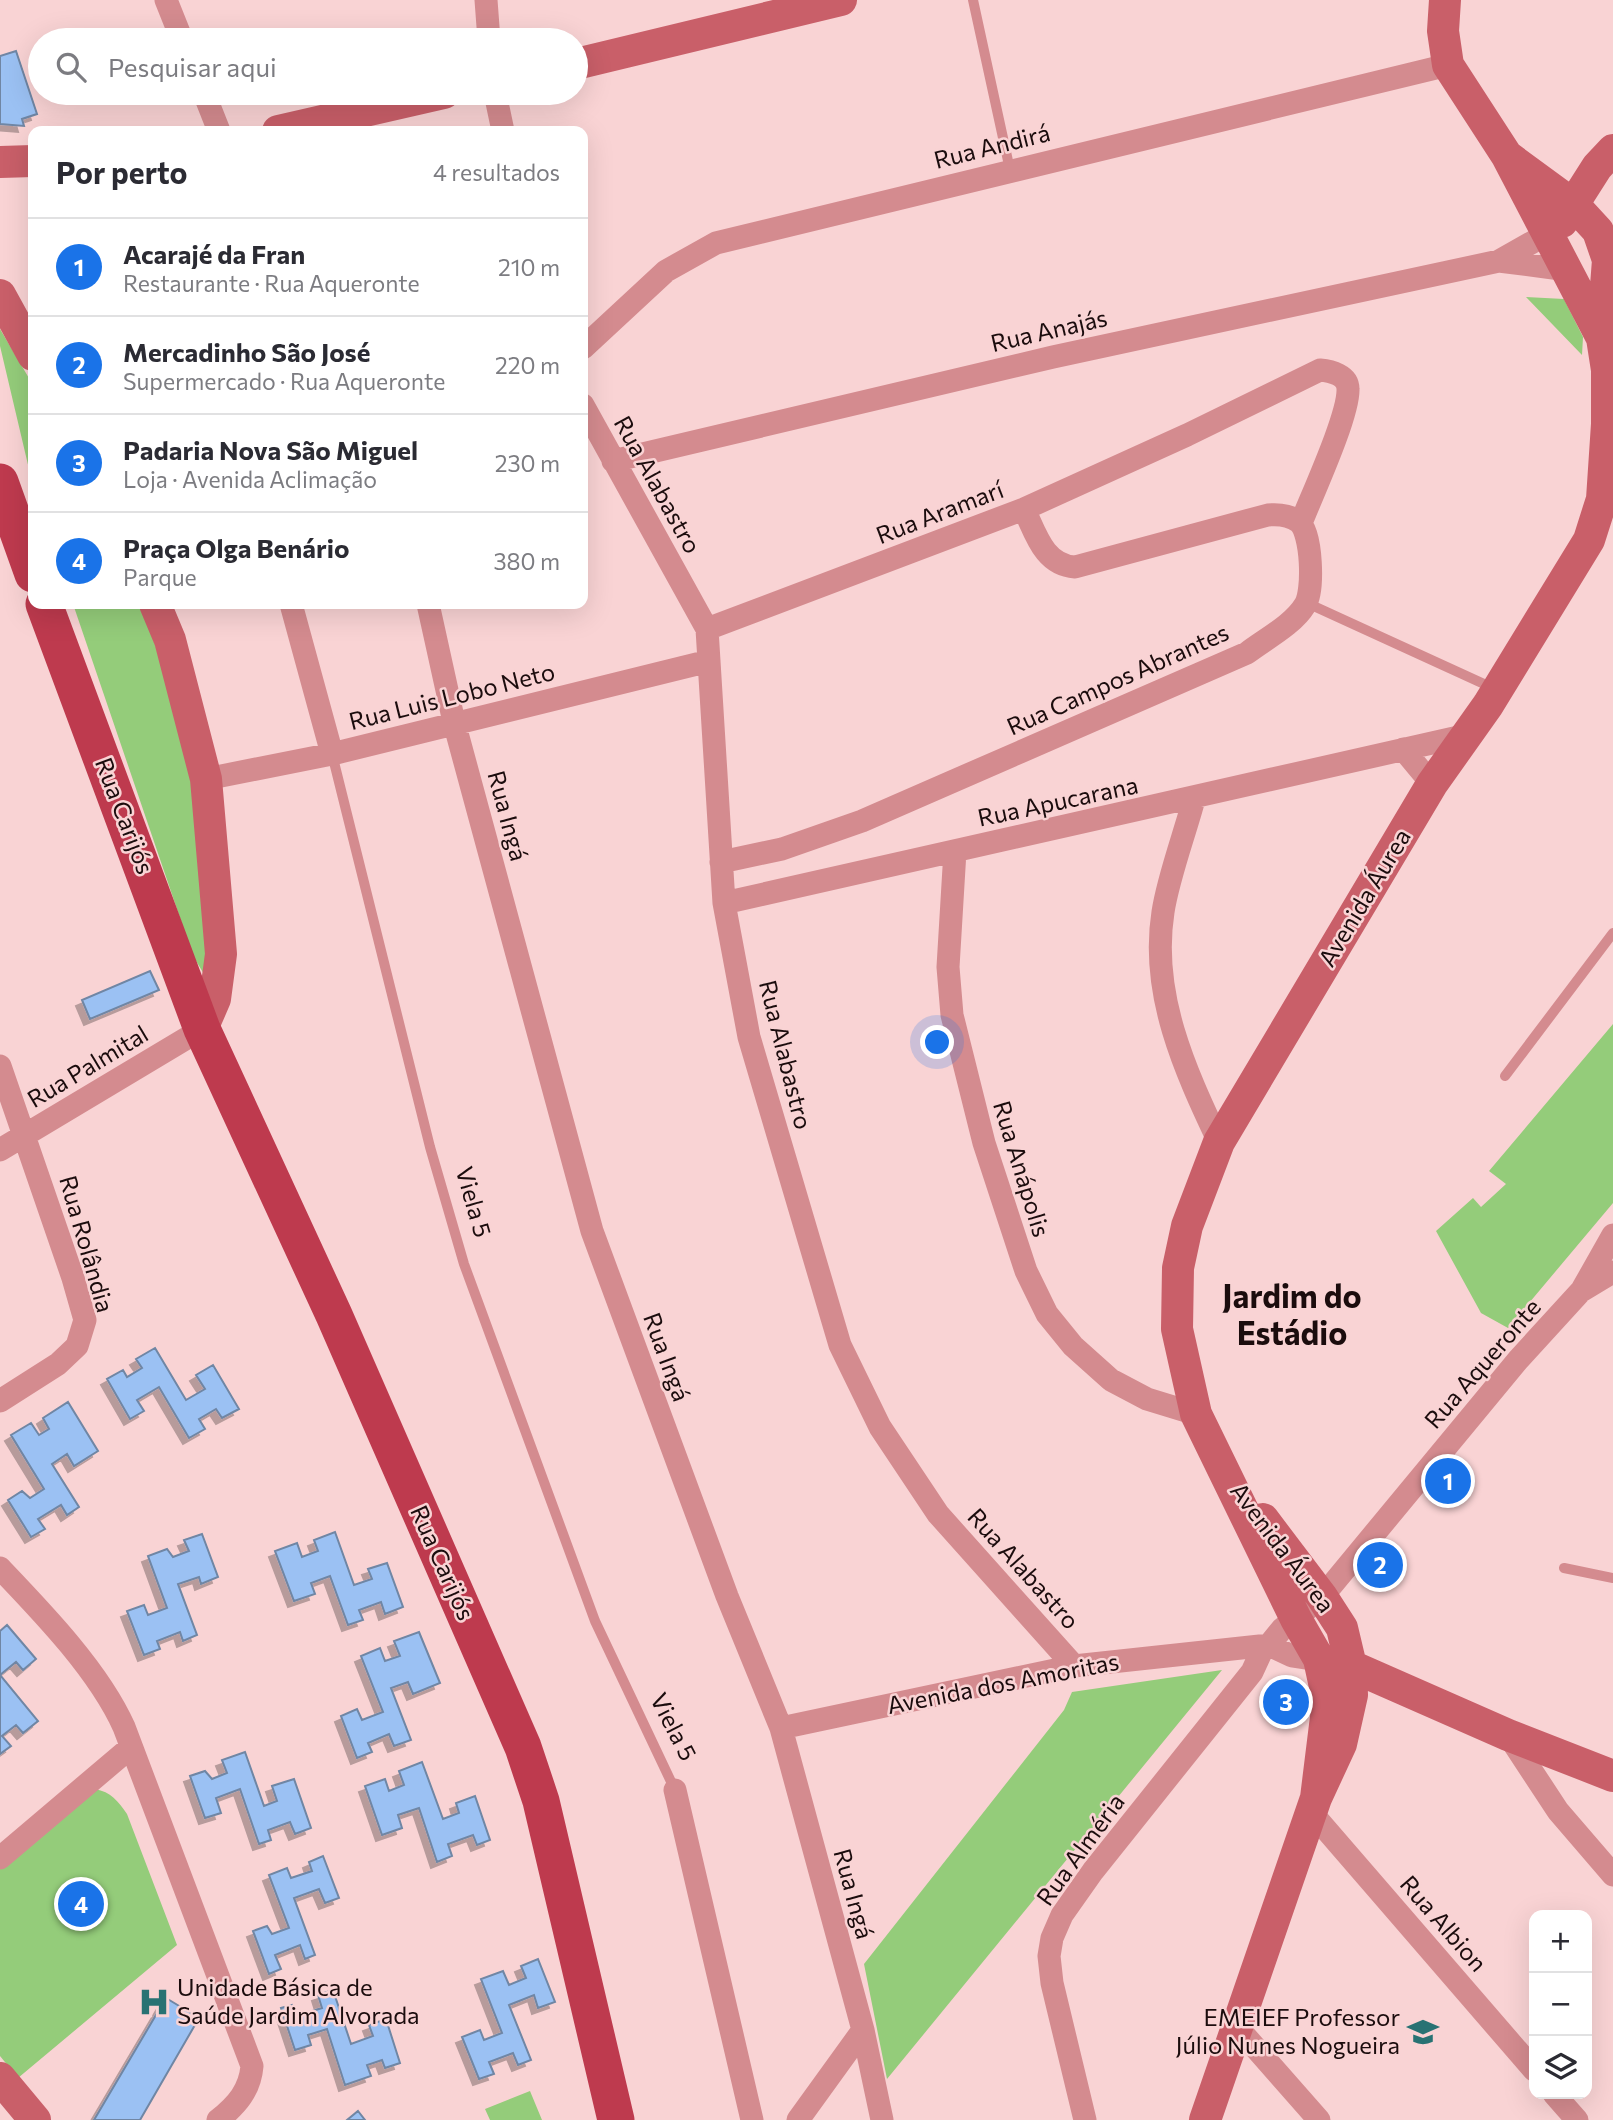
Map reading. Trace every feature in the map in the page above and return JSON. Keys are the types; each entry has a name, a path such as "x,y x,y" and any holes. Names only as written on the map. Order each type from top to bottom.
{"main road":[{"path":"0,482 28,560"},
{"name":"Rua Carijós","path":"46,609 202,1029 334,1315 523,1747 541,1801 616,2120"}],"street":[{"path":"166,0 177,28"},
{"path":"486,0 488,28"},
{"path":"1446,0 1443,31 1448,65 1507,156"},
{"path":"588,61 822,2"},
{"name":"Rua Andirá","path":"588,343 666,271 716,243 1448,65"},
{"path":"209,105 217,126"},
{"path":"300,126 391,105"},
{"path":"498,105 502,126"},
{"name":"Avenida Áurea","path":"1319,1659 1296,1619 1196,1414 1177,1329 1178,1268 1187,1226 1219,1142 1432,784 1497,690 1589,540 1602,499 1607,370 1602,338 1611,258 1598,231 1575,206 1507,156"},
{"name":"Avenida Áurea","path":"1507,156 1602,338"},
{"path":"1547,234 1575,206 1610,158"},
{"path":"0,162 28,161"},
{"name":"Rua Anajás","path":"613,461 1053,356 1499,261 1547,234"},
{"path":"1568,270 1592,270 1611,258"},
{"name":"Rua Anajás","path":"1499,261 1568,270"},
{"path":"0,295 28,346"},
{"name":"Rua Aramarí","path":"708,629 1024,509 1187,435 1320,370 1333,371 1344,379 1348,388 1338,428 1301,523"},
{"name":"Rua Alabastro","path":"588,414 708,629 724,903 749,1037 840,1345 880,1427 938,1514 1074,1665"},
{"path":"1024,509 1052,560 1062,566 1075,567 1268,515 1290,517 1301,523 1306,532 1310,563 1307,603"},
{"name":"Rua Campos Abrantes","path":"721,862 782,849 862,821 1247,653 1298,614 1307,603"},
{"path":"157,609 170,640 206,779 221,954 215,999 202,1029"},
{"name":"Viela 5","path":"292,609 332,754"},
{"name":"Rua Ingá","path":"429,609 454,722 592,1231 727,1596 781,1728 863,2030 882,2120"},
{"name":"Rua Luis Lobo Neto","path":"206,779 332,754 709,661"},
{"name":"Rua Apucarana","path":"724,903 1194,799 1463,736"},
{"path":"1402,749 1432,784"},
{"path":"1194,799 1163,909 1159,945 1175,1045 1219,1142"},
{"name":"Rua Anápolis","path":"955,851 948,967 952,1015 984,1143 1026,1271 1047,1314 1073,1346 1111,1380 1147,1399 1196,1414"},
{"name":"Rua Palmital","path":"0,1150 202,1029"},
{"name":"Rua Rolândia","path":"0,1066 85,1321 77,1346 58,1364 0,1401"},
{"path":"1581,1291 1613,1235"},
{"name":"Rua Aqueronte","path":"1322,1597 1518,1360 1581,1291 1613,1272"},
{"name":"Avenida Áurea","path":"1224,1470 1322,1597 1342,1628 1351,1666 1352,1695 1347,1727 1313,1805"},
{"path":"0,1568 107,1694 131,1747 252,2066 251,2080 243,2096 218,2120"},
{"path":"1266,1646 1322,1597"},
{"name":"Avenida dos Amoritas","path":"781,1728 1074,1665 1266,1646 1292,1656 1351,1666 1508,1735 1613,1776"},
{"name":"Rua Alméria","path":"1085,2120 1052,1983 1049,1956 1052,1938 1062,1915 1093,1871 1252,1672 1266,1646"},
{"path":"1205,2120 1313,1805 1328,1712 1319,1659"},
{"path":"1508,1735 1558,1811 1613,1875"},
{"path":"0,1858 131,1747"},
{"path":"676,1790 752,2120"},
{"name":"Rua Albion","path":"1313,1805 1529,2064"},
{"path":"1238,2028 1319,2120"},
{"path":"798,2120 863,2030"},
{"path":"0,2078 35,2120"},
{"path":"1558,2099 1577,2120"}],"lane":[{"path":"973,0 1010,170"},
{"path":"1307,603 1497,690"},
{"name":"Viela 5","path":"332,754 430,1147 464,1264 595,1621 624,1688 676,1790"},
{"path":"1506,1076 1613,933"},
{"path":"1564,1568 1613,1578"}],"green space":[{"path":"1526,297 1564,299 1583,337 1582,355"},
{"path":"0,329 28,377 28,465 0,346"},
{"path":"75,609 142,609 156,647 197,793 207,979 193,956"},
{"path":"1613,1024 1613,1203 1508,1328 1481,1313 1436,1231 1473,1198 1481,1207 1506,1184 1489,1171"},
{"path":"1222,1670 887,2079 864,1964 1064,1710 1072,1692"},
{"path":"95,1789 114,1798 127,1814 177,1945 18,2078 0,2056 0,1863"},
{"path":"530,2091 542,2120 490,2120 485,2109"}],"building":[{"path":"16,51 28,87 28,105 34,105 37,114 22,119 24,126 0,124 0,56"},
{"path":"150,971 159,990 90,1019 82,1000"},
{"path":"155,1348 186,1400 205,1389 196,1375 213,1365 239,1409 222,1418 216,1409 199,1419 205,1429 189,1438 159,1387 137,1400 144,1411 130,1419 107,1379 123,1370 127,1377 142,1368 136,1359"},
{"path":"68,1402 98,1451 74,1466 67,1454 52,1464 79,1507 67,1515 61,1505 38,1519 45,1529 31,1537 8,1500 22,1491 30,1498 44,1489 11,1435 31,1423 39,1435 49,1429 43,1418"},
{"path":"335,1532 354,1585 372,1579 368,1569 387,1563 403,1607 385,1614 381,1602 359,1610 363,1620 348,1625 330,1576 311,1583 315,1594 294,1601 275,1551 297,1543 302,1557 318,1551 314,1540"},
{"path":"202,1534 218,1577 201,1584 199,1577 178,1584 197,1635 183,1641 180,1632 157,1641 160,1649 144,1655 127,1611 144,1605 148,1615 167,1608 148,1556 167,1549 173,1557 189,1551 184,1540"},
{"path":"7,1625 36,1659 23,1670 16,1662 0,1675 0,1631"},
{"path":"419,1632 440,1683 413,1694 408,1682 391,1688 411,1740 394,1746 389,1734 368,1743 372,1752 357,1758 341,1716 357,1709 362,1720 383,1712 361,1656 380,1648 385,1661 400,1656 394,1641"},
{"path":"0,1675 38,1721 23,1733 16,1725 2,1736 11,1746 0,1754"},
{"path":"245,1752 264,1806 277,1801 272,1786 294,1779 311,1828 295,1834 290,1822 268,1830 271,1840 259,1844 240,1789 216,1798 221,1813 205,1818 190,1776 205,1771 212,1779 227,1773 222,1760"},
{"path":"422,1762 443,1819 459,1813 456,1803 475,1796 490,1840 477,1845 473,1835 448,1844 452,1856 437,1862 419,1808 398,1815 402,1828 382,1835 365,1786 385,1779 389,1791 404,1785 399,1771"},
{"path":"323,1856 339,1898 325,1903 319,1889 294,1898 315,1955 305,1959 300,1945 275,1955 281,1969 269,1974 253,1931 267,1926 272,1934 289,1928 269,1875 287,1868 291,1878 312,1871 309,1862"},
{"path":"538,1959 555,2002 538,2008 534,1995 509,2005 531,2060 518,2065 513,2053 489,2062 494,2074 479,2079 462,2037 480,2030 484,2040 502,2033 481,1979 503,1971 509,1985 526,1978 521,1966"},
{"path":"333,1990 351,2044 373,2036 369,2025 386,2019 400,2063 385,2068 382,2060 367,2065 371,2076 345,2085 327,2029 308,2035 311,2045 295,2050 281,2008 292,2005 296,2016 322,2008 318,1995"},
{"path":"166,1998 199,2018 140,2120 94,2120"},
{"path":"358,2111 365,2120 347,2120"}],"place":[{"name":"Acarajé da Fran","path":"1448,1481"},
{"name":"Mercadinho São José","path":"1380,1565"},
{"name":"Padaria Nova São Miguel","path":"1286,1702"},
{"name":"Praça Olga Benário","path":"81,1904"},
{"name":"Unidade Básica de Saúde Jardim Alvorada","path":"154,2002"},
{"name":"EMEIEF Professor Júlio Nunes Nogueira","path":"1423,2032"}],"district":[{"name":"Jardim do Estádio","path":"1292,1316"}]}
